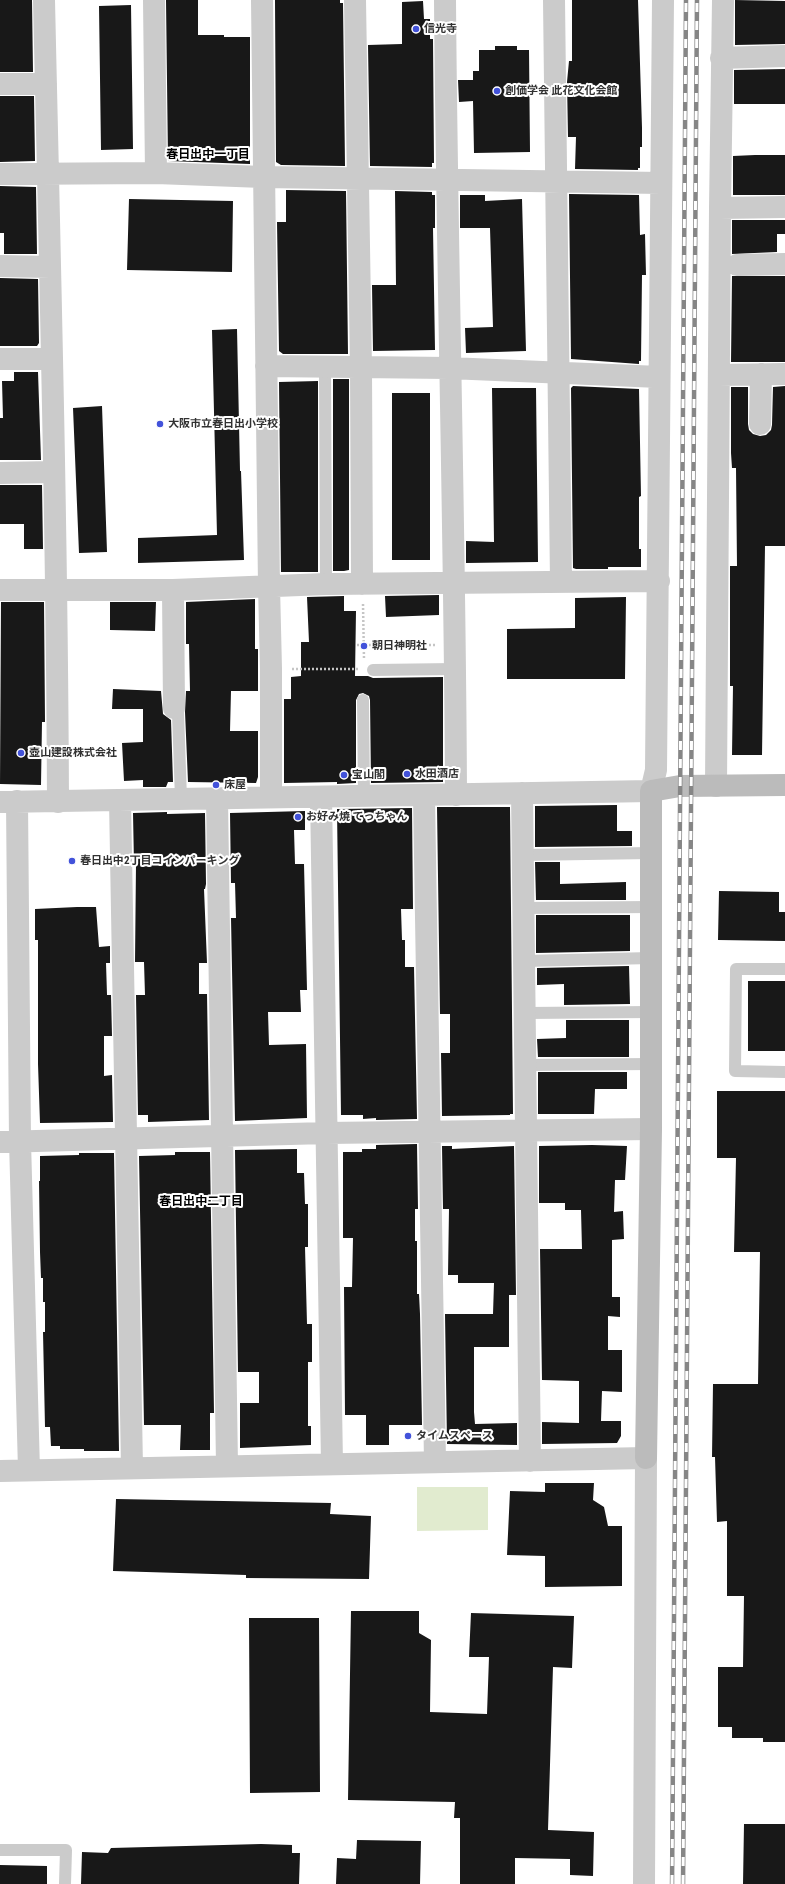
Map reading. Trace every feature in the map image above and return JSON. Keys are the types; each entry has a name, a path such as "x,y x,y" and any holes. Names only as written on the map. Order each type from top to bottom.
{"street":[{"path":"44,0 53,472 57,589 58,802"},
{"path":"154,0 156,173"},
{"path":"262,0 263,177 271,669 271,797"},
{"path":"355,0 361,368 362,584"},
{"path":"445,0 446,180 455,645 456,795"},
{"path":"554,0 557,372 561,582"},
{"path":"644,1884 646,1458 651,1129 651,853 652,791 656,770 659,581 659,377 663,0"},
{"path":"716,786 721,58 723,0"},
{"path":"721,58 785,56"},
{"path":"0,84 46,84"},
{"path":"0,174 156,173 263,177 661,183"},
{"path":"720,208 785,207"},
{"path":"737,265 785,264"},
{"path":"0,266 50,267"},
{"path":"0,358 51,359"},
{"path":"266,366 324,368 449,368 659,377"},
{"path":"760,424 761,374"},
{"path":"719,375 785,374"},
{"path":"0,473 53,472"},
{"path":"0,590 173,590 326,584 659,581"},
{"path":"173,590 174,708"},
{"path":"29,1470 10,1142 9,801 58,802 271,797 424,796 652,791 680,786 785,785"},
{"path":"522,793 530,1461"},
{"path":"424,796 434,1462"},
{"path":"321,797 332,1464"},
{"path":"217,798 227,1466"},
{"path":"120,800 132,1468"},
{"path":"10,1142 326,1133 430,1133 526,1130 651,1129"},
{"path":"0,1471 646,1458"}],"lane":[{"path":"324,368 326,584"},
{"path":"369,670 455,669"},
{"path":"363,700 364,797"},
{"path":"174,708 178,713 180,799"},
{"path":"523,855 651,853"},
{"path":"523,908 651,907"},
{"path":"524,961 651,958"},
{"path":"785,969 736,969 735,1071 785,1072"},
{"path":"525,1013 651,1012"},
{"path":"525,1065 650,1064"},
{"path":"0,1850 66,1850 65,1884"}],"path":[{"path":"362,584 364,661"},
{"path":"357,645 455,645"},
{"path":"271,669 369,670"}],"shaded area":[{"path":"417,1487 488,1487 488,1530 417,1531"}],"building":[{"path":"0,0 32,0 33,72 0,72"},
{"path":"166,0 198,0 198,35 250,37 250,164 168,161"},
{"path":"275,0 340,0 340,3 343,3 345,166 281,165 276,162"},
{"path":"572,0 638,0 642,147 640,147 640,168 638,168 638,170 575,169 576,137 568,137 567,82 569,61 572,61"},
{"path":"735,0 785,1 785,44 735,45"},
{"path":"423,1 424,19 430,19 430,39 433,39 434,163 432,163 432,167 370,166 368,45 402,44 402,2"},
{"path":"131,5 133,149 101,150 99,6"},
{"name":"創価学会 此花文化会館","path":"495,46 517,46 517,50 529,50 530,152 474,153 473,101 459,102 458,80 473,80 473,71 479,71 479,50 495,50"},
{"path":"785,69 785,104 734,104 734,70"},
{"path":"0,96 34,96 35,161 0,162"},
{"path":"785,155 785,195 733,195 733,156"},
{"path":"0,186 36,187 37,254 4,254 4,233 0,233"},
{"path":"286,190 346,191 348,354 283,354 279,351 277,222 286,222"},
{"path":"395,191 432,192 432,195 435,195 435,228 433,228 435,350 373,351 372,285 396,285"},
{"path":"569,194 639,195 640,235 645,234 646,275 642,275 641,361 639,361 639,364 571,359"},
{"path":"460,195 485,195 485,201 522,199 526,351 466,353 465,328 493,327 490,228 460,228"},
{"path":"129,199 233,201 232,272 127,270"},
{"path":"732,220 785,220 785,234 777,234 777,252 732,254"},
{"path":"732,276 785,276 785,362 731,362"},
{"path":"0,278 38,279 39,343 37,346 0,346"},
{"path":"237,329 240,471 244,560 138,563 138,538 217,535 212,330"},
{"path":"14,372 38,372 41,460 0,460 0,418 3,418 2,381 14,381"},
{"path":"333,379 349,379 349,570 344,571 333,571"},
{"path":"318,381 318,572 281,572 279,382"},
{"path":"573,386 639,389 641,496 639,497 639,549 641,549 641,567 608,567 608,569 573,568 571,388"},
{"path":"785,386 785,546 765,546 762,755 732,755 733,686 730,686 730,566 737,566 736,468 732,468 731,453 731,387 748,387 749,430 753,434 760,436 766,435 771,430 773,387"},
{"path":"492,388 536,388 538,562 466,563 466,541 494,542"},
{"path":"392,393 430,393 430,560 392,560"},
{"path":"102,406 107,552 79,553 73,408"},
{"path":"0,485 42,485 43,549 24,549 24,524 0,524"},
{"path":"439,595 439,615 386,617 385,596"},
{"path":"344,596 344,611 356,611 355,676 368,676 373,678 443,677 443,782 371,783 370,700 369,696 363,693 359,694 356,700 356,783 284,783 284,699 291,699 291,677 301,676 301,642 309,642 307,597"},
{"path":"626,597 625,679 507,679 507,629 575,628 575,598"},
{"path":"255,599 255,649 258,649 258,691 231,691 230,731 258,731 258,777 256,783 188,782 185,712 186,691 190,691 189,644 186,644 186,602"},
{"path":"1,602 44,602 45,722 42,722 41,785 0,784"},
{"path":"110,602 156,602 155,631 110,630"},
{"path":"113,689 161,691 163,714 171,720 173,782 168,782 166,787 143,787 143,780 124,781 122,743 143,742 143,709 112,709"},
{"path":"617,805 617,831 632,831 632,846 535,847 535,806"},
{"path":"437,807 510,807 513,1114 510,1115 442,1116 441,1053 450,1053 450,1014 440,1014"},
{"path":"412,808 413,909 401,909 402,940 405,940 405,967 414,967 417,1119 376,1120 376,1118 363,1119 363,1115 341,1115 337,809"},
{"path":"305,811 305,830 294,830 295,864 304,864 307,990 300,990 301,1012 268,1012 269,1045 306,1044 307,1118 235,1121 231,918 236,918 235,883 231,883 230,813"},
{"path":"167,812 167,814 205,813 206,884 204,889 207,963 199,963 199,994 207,994 209,1120 148,1122 148,1115 138,1115 136,995 145,995 144,962 135,962 136,864 134,864 133,813"},
{"path":"535,862 560,862 560,884 626,882 626,900 536,900"},
{"path":"719,891 779,892 779,912 785,912 785,941 718,940"},
{"path":"96,907 99,947 110,946 110,963 106,963 107,995 111,995 112,1036 104,1036 104,1076 112,1075 113,1122 40,1123 38,1064 38,940 35,940 35,909"},
{"path":"536,915 630,915 630,951 536,953"},
{"path":"629,966 630,1004 564,1005 564,984 537,985 537,968"},
{"path":"748,981 785,981 785,1051 748,1051"},
{"path":"566,1020 629,1020 629,1057 538,1057 537,1039 566,1038"},
{"path":"538,1072 627,1072 627,1089 595,1089 594,1114 538,1114"},
{"path":"717,1091 785,1091 785,1742 763,1742 763,1738 732,1738 732,1727 718,1727 718,1667 743,1667 744,1596 727,1596 727,1521 717,1522 715,1457 712,1457 713,1384 758,1384 760,1252 734,1252 736,1158 717,1158"},
{"path":"417,1144 418,1209 415,1209 415,1241 417,1241 417,1294 419,1294 420,1314 422,1425 389,1425 389,1445 366,1445 366,1415 345,1415 344,1287 352,1287 353,1238 343,1238 343,1152 362,1152 362,1149 376,1149 376,1145"},
{"path":"442,1146 452,1146 452,1149 514,1146 516,1295 509,1295 509,1347 474,1347 474,1412 475,1424 517,1423 517,1445 447,1444 445,1314 493,1314 494,1283 458,1283 458,1275 448,1275 449,1209 443,1209"},
{"path":"539,1146 627,1146 625,1180 615,1180 614,1212 623,1211 624,1239 612,1240 612,1297 620,1297 620,1317 608,1316 608,1350 622,1350 622,1392 602,1391 601,1421 621,1421 621,1436 617,1443 542,1444 542,1422 579,1423 579,1381 542,1380 540,1249 582,1249 581,1210 565,1210 565,1203 539,1203"},
{"path":"297,1149 297,1173 304,1173 305,1204 308,1204 308,1247 305,1247 307,1324 312,1324 312,1362 308,1362 308,1426 311,1426 311,1445 240,1448 240,1403 259,1403 259,1372 238,1372 235,1150"},
{"path":"175,1152 210,1152 214,1413 210,1413 210,1450 180,1450 181,1425 144,1425 139,1156 175,1155"},
{"path":"79,1153 114,1153 119,1451 60,1449 60,1446 51,1446 50,1427 45,1427 43,1332 45,1332 45,1302 43,1302 43,1278 41,1278 40,1252 40,1156 79,1155"},
{"path":"545,1483 594,1483 593,1500 604,1507 608,1526 622,1526 622,1586 545,1587 545,1556 507,1555 510,1491 545,1492"},
{"path":"116,1499 331,1503 330,1514 371,1516 369,1579 246,1578 246,1575 113,1571"},
{"path":"351,1611 419,1611 419,1633 431,1640 430,1712 487,1714 489,1657 469,1657 471,1613 574,1616 572,1668 553,1667 548,1830 594,1832 593,1876 570,1875 570,1859 515,1858 515,1884 460,1884 460,1818 454,1818 455,1802 348,1800"},
{"path":"249,1618 319,1618 320,1792 250,1793"},
{"path":"744,1824 785,1824 785,1884 743,1884"},
{"path":"357,1840 421,1841 420,1884 336,1884 337,1858 356,1859"},
{"path":"261,1844 292,1845 292,1853 300,1853 299,1884 81,1884 82,1852 108,1853 111,1848"},
{"path":"0,1865 47,1866 47,1884 0,1884"}],"railway":[{"path":"672,1884 686,0"},
{"path":"683,1884 697,0"}],"place":[{"name":"信光寺","path":"416,29"},
{"name":"創価学会 此花文化会館","path":"497,91"},
{"name":"大阪市立春日出小学校","path":"160,424"},
{"name":"朝日神明社","path":"364,646"},
{"name":"壺山建設株式会社","path":"21,753"},
{"name":"水田酒店","path":"407,774"},
{"name":"宝山閣","path":"344,775"},
{"name":"床屋","path":"216,785"},
{"name":"お好み焼 てっちゃん","path":"298,817"},
{"name":"春日出中2丁目コインパーキング","path":"72,861"},
{"name":"タイムスペース","path":"408,1436"}],"district":[{"name":"春日出中一丁目","path":"208,155"},
{"name":"春日出中二丁目","path":"201,1202"}]}
